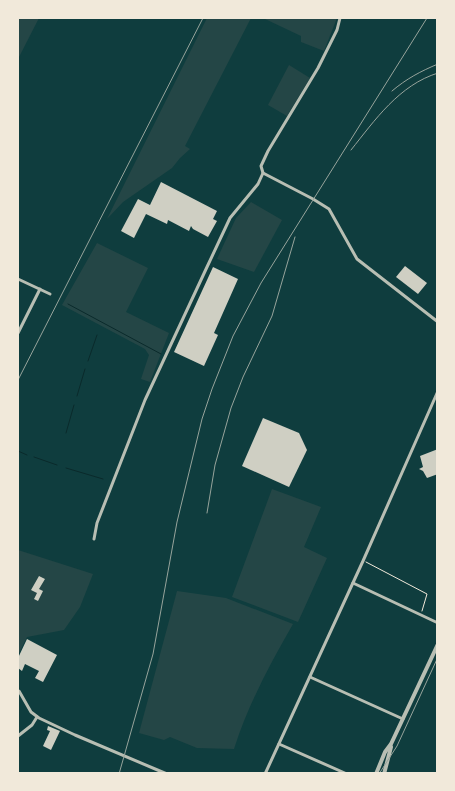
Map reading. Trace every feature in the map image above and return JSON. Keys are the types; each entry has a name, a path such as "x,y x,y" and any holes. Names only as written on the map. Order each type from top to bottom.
{"street":[{"path":"94,539 97,523 163,359 230,218 258,184 263,173 261,166 268,151 318,68 337,30 340,18"},
{"path":"263,173 329,209 358,259 438,322"},
{"path":"18,279 50,294"},
{"path":"18,333 40,289"},
{"path":"265,774 363,561 438,391"},
{"path":"353,583 438,623"},
{"path":"376,774 438,644"},
{"path":"310,677 402,719"},
{"path":"18,692 31,712 37,717 167,774"},
{"path":"18,736 37,717"},
{"path":"279,744 347,774"},
{"path":"384,774 391,744"}],"path":[{"path":"363,561 427,594 421,615"}],"shaded area":[{"path":"18,18 39,18 18,59"},
{"path":"207,18 251,18 185,146 190,149 172,168 123,202 107,219"},
{"path":"263,18 337,18 324,51 301,42 301,36"},
{"path":"289,65 310,78 287,116 268,105"},
{"path":"251,202 282,220 254,272 217,259 236,218"},
{"path":"97,243 148,268 126,312 169,333 150,382 141,379 149,355 145,349 62,305"},
{"path":"272,489 321,507 304,547 327,558 298,622 232,597"},
{"path":"18,550 93,574 80,607 64,630 27,637 18,655"},
{"path":"177,591 226,598 293,624 260,685 234,749 197,748 170,737 164,740 139,733"}],"building":[{"path":"161,182 217,211 213,219 217,221 208,237 191,226 189,231 168,220 167,224 146,214 134,238 121,231 138,199 150,205"},
{"path":"405,266 427,283 418,294 396,277"},
{"path":"213,267 238,279 214,333 218,335 204,366 174,352"},
{"path":"263,418 299,433 307,450 289,487 242,466"},
{"path":"438,449 438,474 427,478 423,471 419,469 423,467 420,456"},
{"path":"39,576 45,579 39,589 43,591 38,601 34,599 37,593 31,590"},
{"path":"27,639 57,655 43,682 35,678 39,671 25,664 22,671 18,668 18,658"},
{"path":"48,726 60,731 51,750 43,746 50,731 47,730"}],"waterway":[{"path":"68,304 161,354"},
{"path":"88,361 97,335"},
{"path":"77,396 85,369"},
{"path":"66,433 74,405"},
{"path":"18,451 27,455"},
{"path":"34,457 57,465"},
{"path":"66,468 103,479"}],"tram line":[{"path":"379,774 397,746 438,657"}],"railway":[{"path":"18,380 203,18"},
{"path":"119,774 153,654 177,522 202,419 233,336 261,283 427,18"},
{"path":"392,91 414,76 438,64"},
{"path":"351,150 379,116 400,95 411,86 438,73"},
{"path":"207,513 215,465 231,408 243,377 272,316 295,237"}]}
